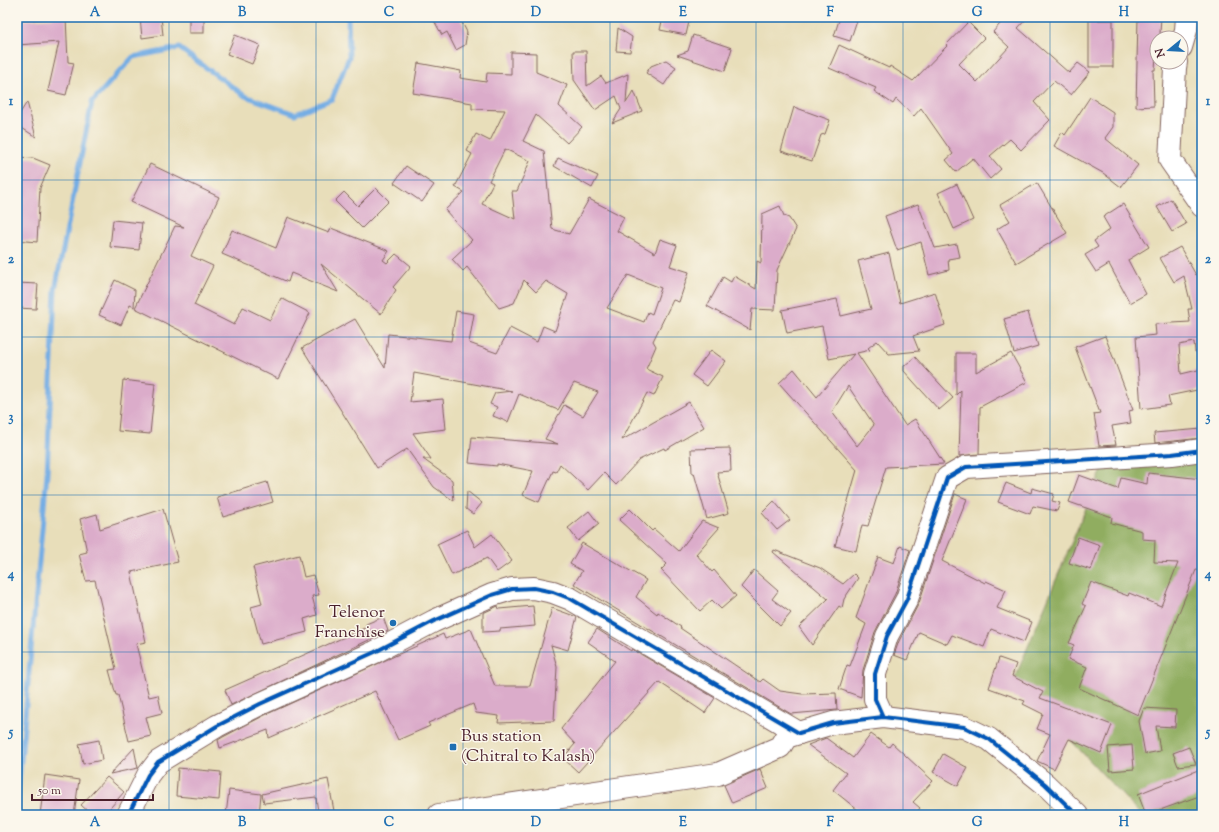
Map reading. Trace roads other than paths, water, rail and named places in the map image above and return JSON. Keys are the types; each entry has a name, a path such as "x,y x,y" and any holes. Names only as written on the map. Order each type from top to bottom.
{"street":[{"path":"1186,17 1186,30"},
{"path":"1174,70 1170,160 1202,206"},
{"path":"883,717 875,699 875,674 887,636 907,599 947,478 966,467 1172,454 1202,450"},
{"path":"128,815 148,775 158,762 217,726 297,686 376,652 434,621 492,595 512,589 534,588 554,592 571,599 799,733"},
{"path":"439,815 718,774 780,747 786,737 833,723 883,717 964,727 989,739 1045,784 1077,815"}],"waterway":[{"path":"17,804 47,474 55,290 92,102 133,57 179,48 245,96 295,114 332,99 349,57 348,17"}],"place":[{"name":"Telenor Franchise","path":"393,623"},
{"name":"Bus station (Chitral to Kalash)","path":"453,747"}]}
